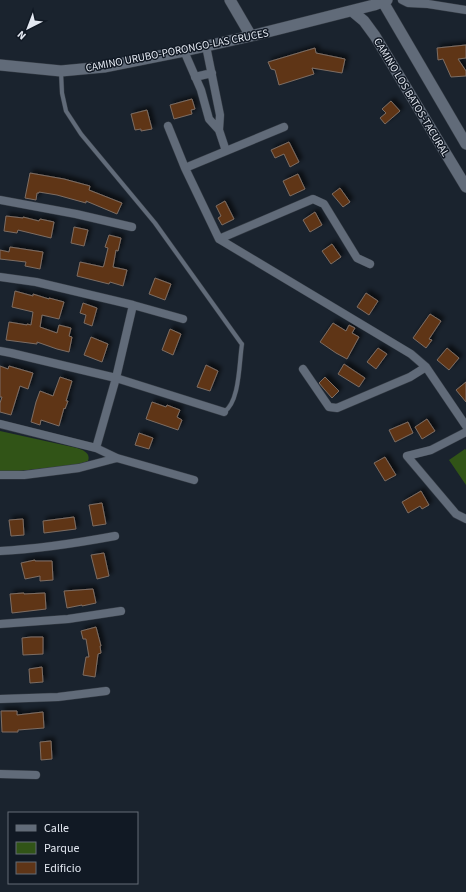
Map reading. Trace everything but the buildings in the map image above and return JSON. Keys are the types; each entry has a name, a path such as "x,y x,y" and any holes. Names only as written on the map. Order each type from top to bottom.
{"street":[{"path":"230,0 251,36"},
{"path":"402,0 408,4 428,4 466,10"},
{"name":"CAMINO URUBO-PORONGO-LAS CRUCES","path":"0,65 61,71 104,67 251,36 352,11 385,1"},
{"name":"CAMINO LOS BATOS-TACURAL","path":"385,1 466,144"},
{"name":"CAMINO LOS BATOS-TACURAL","path":"352,11 364,21 375,36 466,186"},
{"path":"206,46 220,115 219,130 226,151"},
{"path":"184,51 201,90 209,120 219,130"},
{"path":"195,77 212,73"},
{"path":"168,126 185,168 219,240 411,354 426,367 466,426"},
{"path":"185,168 284,127"},
{"path":"219,240 313,199 324,204 357,258 370,264"},
{"path":"0,200 76,214 132,227"},
{"path":"0,277 36,282 133,305 183,319"},
{"path":"96,448 116,378 133,305"},
{"path":"0,351 116,378 224,412"},
{"path":"303,369 329,407 337,408 410,378 426,367"},
{"path":"0,424 96,448 117,458 194,480"},
{"path":"466,432 431,450 407,456 456,514 466,519"},
{"path":"0,475 24,475 79,468 117,458"},
{"path":"0,551 67,545 115,536"},
{"path":"0,624 68,619 121,611"},
{"path":"0,699 10,700 58,697 106,691"},
{"path":"0,774 36,775"}],"lane":[{"path":"61,71 62,93 66,111 81,134 155,223 242,344 237,389 234,401 224,412"}],"green space":[{"path":"0,431 77,448 84,451 89,458 88,461 76,465 19,471 0,471"},
{"path":"465,449 466,450 466,485 449,460"}]}
